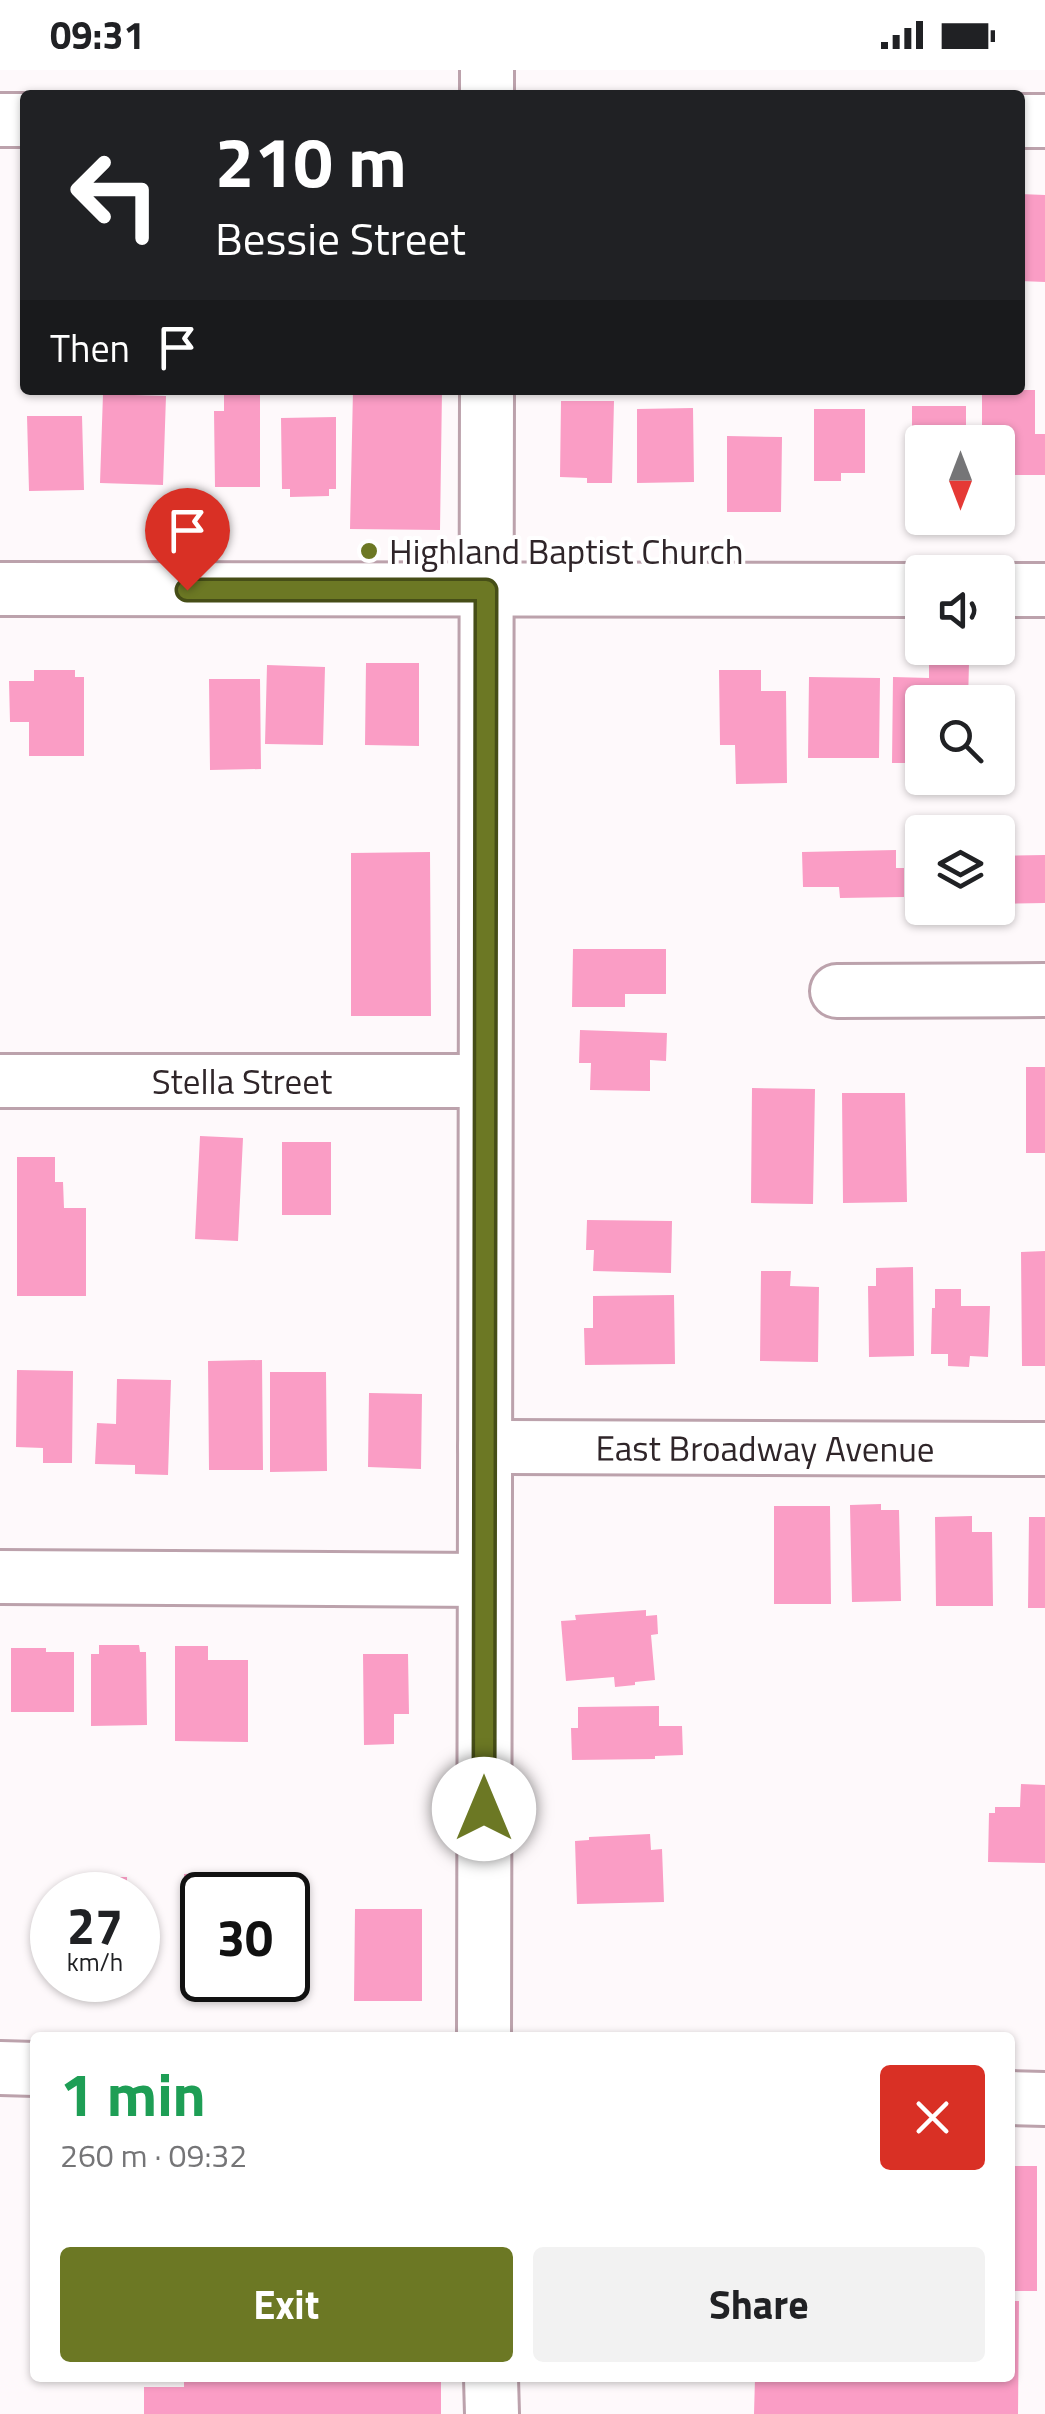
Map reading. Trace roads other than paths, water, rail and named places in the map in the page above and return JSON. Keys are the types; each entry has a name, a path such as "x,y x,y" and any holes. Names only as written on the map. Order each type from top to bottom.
{"street":[{"path":"484,2032 487,395"},
{"path":"0,589 905,590"},
{"path":"1015,590 1045,590"},
{"path":"837,991 1045,990"},
{"name":"Stella Street","path":"0,1080 485,1080"},
{"name":"East Broadway Avenue","path":"485,1448 1045,1449"},
{"path":"0,1577 484,1580"},
{"path":"0,2068 30,2069"},
{"path":"1015,2098 1045,2099"},
{"path":"492,2382 492,2414"}],"place":[{"name":"Highland Baptist Church","path":"369,551"}]}
